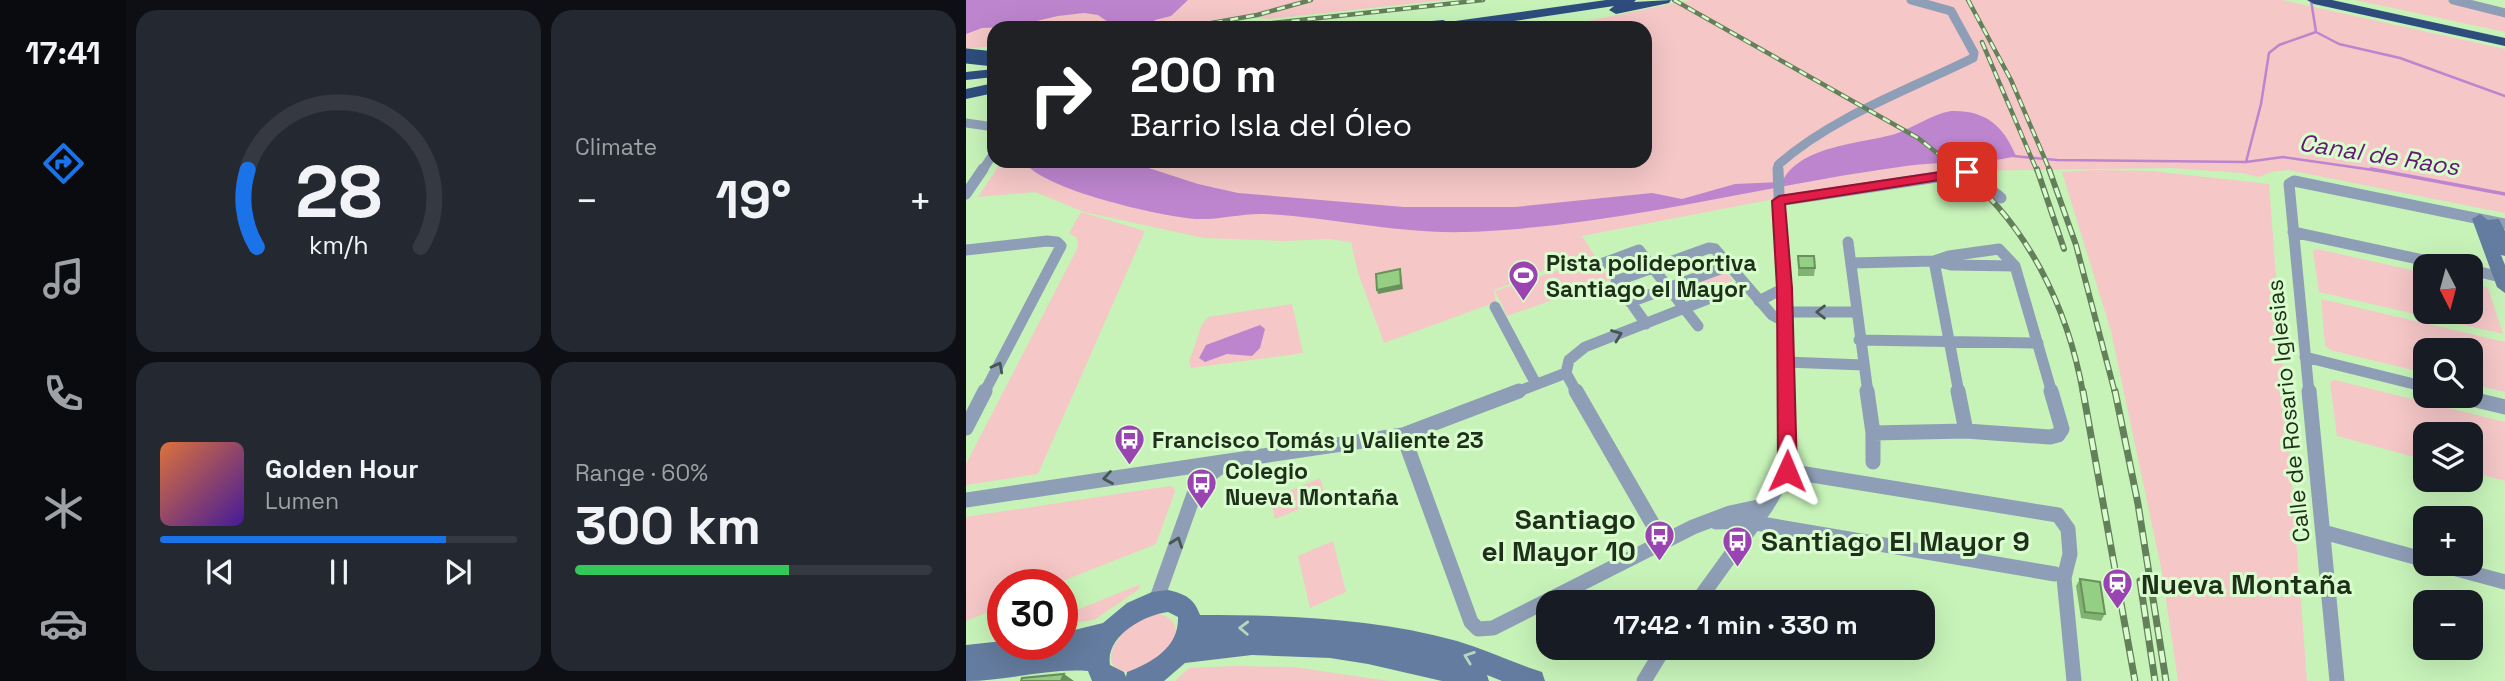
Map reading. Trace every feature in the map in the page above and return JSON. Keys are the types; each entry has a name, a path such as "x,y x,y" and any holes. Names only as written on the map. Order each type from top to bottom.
{"highway":[{"path":"1488,21 1629,0"},
{"path":"1547,21 1664,0"},
{"path":"2314,0 2505,42"},
{"path":"2342,0 2505,36"},
{"path":"1470,21 1553,13"},
{"path":"966,56 987,58"},
{"path":"966,76 987,74"},
{"path":"966,84 987,82"},
{"path":"966,94 987,90"}],"main road":[{"path":"2494,225 2505,251"},
{"path":"2494,225 2504,281"},
{"path":"1115,681 1108,679 1100,671 1097,660 1107,633 1121,618 1138,607 1156,601 1170,601 1182,605 1189,614 1191,626 1187,639 1179,652 1159,670 1136,681"},
{"path":"1191,626 1350,632 1458,654 1533,681"},
{"path":"966,657 1064,644 1107,633"},
{"path":"1179,652 1214,645 1331,646 1392,656 1477,681"},
{"path":"966,672 1069,658 1097,660"}],"street":[{"path":"1706,590 1755,524 1787,471 1785,317 1778,165 1796,149 1853,117 1973,58 1974,53 1951,10 1911,0"},
{"path":"2453,0 2505,13"},
{"path":"966,123 987,126"},
{"path":"966,194 987,163"},
{"path":"1779,198 1970,172 2001,198"},
{"name":"Calle de Rosario Iglesias","path":"2337,681 2289,184 2294,181 2494,225"},
{"path":"2289,194 2294,190 2305,190 2494,225"},
{"path":"2293,232 2413,258"},
{"path":"966,250 1052,241 1060,247 966,428"},
{"path":"1848,242 1873,433 1872,462"},
{"path":"1616,281 1709,248 1714,249 1772,315 1785,317 1857,312"},
{"path":"1852,262 1934,261 1949,256 1998,249 2015,266 2062,429 2058,435 2050,437 1966,431 1873,433"},
{"path":"1646,324 1600,262 1639,250 1698,326"},
{"path":"1934,261 1966,431"},
{"path":"1630,302 1728,266"},
{"path":"2483,274 2504,281"},
{"path":"1663,542 1566,373 1569,360 1585,347 1744,285"},
{"path":"1759,301 1784,288"},
{"path":"1495,307 1536,384"},
{"path":"1859,341 2038,343"},
{"path":"2305,357 2413,384"},
{"path":"1786,362 1863,365"},
{"path":"966,500 1403,435 1566,373"},
{"path":"2483,402 2505,407"},
{"path":"1403,435 1471,622 1478,629 1493,628 1708,522 1743,508 1767,505"},
{"path":"1156,601 1198,483 1218,466 1237,458"},
{"path":"1176,468 1189,472 1198,483"},
{"path":"1787,471 2058,515 2068,529 2070,554 2064,578 2074,681"},
{"path":"1708,522 1755,524 2055,574"},
{"path":"1726,522 1735,538 1734,550"},
{"path":"2323,532 2413,556"},
{"path":"2483,576 2505,582"},
{"path":"1644,681 1657,660"}],"shaded area":[{"path":"966,0 1446,0 1268,19 1245,16 1210,21 987,21 987,47 966,49"},
{"path":"966,0 1188,0 1171,16 1154,21 1107,21 1098,15 1084,13 1037,21 987,21 987,28 966,34"},
{"path":"1690,0 2282,0 2505,49 2505,213 2288,170 2259,177 2242,173 2170,168 1954,171 1769,200 1582,236 1610,280 1507,316 1495,291 1570,266 1568,262 1494,290 1496,302 1384,343 1358,273 1351,242 1328,239 1285,241 1204,238 1084,212 1035,192 978,197 997,168 1652,168 1652,21 1588,21"},
{"path":"2355,0 2448,0 2505,15 2505,32"},
{"path":"1963,111 1983,117 1999,128 2016,156 1991,161 1906,166 1851,174 1577,222 1466,232 1390,228 1265,214 1205,219 1180,217 1103,200 1053,182 1031,168 1149,168 1198,184 1238,193 1404,207 1515,207 1652,193 1682,199 1735,184 1782,182 1802,160 1817,153 1895,134 1936,115"},
{"path":"2151,171 2269,184 2307,681 2178,681 2162,572 2111,331 2062,172"},
{"path":"1081,212 1145,231 1038,474 966,485 966,464 1078,247 1077,238 1069,233"},
{"path":"2317,249 2413,270 2413,313 2319,292 2313,251"},
{"path":"1726,272 1733,281 1686,299 1679,290"},
{"path":"2483,287 2488,288 2503,334 2459,324 2483,324"},
{"path":"2321,299 2413,320 2413,324 2428,324 2505,342 2505,392 2483,387 2483,338 2413,338 2413,370 2330,350 2325,345"},
{"path":"1292,304 1303,353 1191,368 1189,362 1202,324 1208,317"},
{"path":"1260,325 1265,329 1260,348 1252,356 1227,354 1205,362 1199,358 1206,345"},
{"path":"2335,380 2413,399 2413,408 2448,408 2505,422 2505,481 2483,475 2483,422 2413,422 2413,457 2337,436 2330,382"},
{"path":"1320,478 1326,498 1275,519 1270,499"},
{"path":"1170,486 1175,491 1156,544 1078,575 1078,569 987,569 987,612 966,621 966,517"},
{"path":"1333,541 1346,592 1310,608 1298,556"},
{"path":"1141,584 1138,590 1094,620 1078,622 1078,610"},
{"path":"1160,614 1171,620 1176,628 1170,646 1153,663 1143,668 1133,671 1120,670 1113,664 1111,656 1121,635 1145,618"},
{"path":"1294,667 1388,681 1175,681 1189,668"}],"building":[{"path":"1798,256 1814,256 1815,268 1799,268"},
{"path":"1400,269 1401,285 1377,290 1376,274"},
{"path":"2080,579 2100,582 2105,614 2085,612"},
{"path":"1064,674 1061,681 1021,681 1022,678"}],"waterway":[{"path":"2311,0 2316,32"},
{"path":"2246,162 2261,104 2269,53 2279,45 2316,32"},
{"path":"2316,32 2339,44 2400,58 2505,96"},
{"path":"2013,156 2057,160 2246,162"},
{"name":"Canal de Raos","path":"2246,162 2283,157 2380,171"},
{"name":"Canal de Raos","path":"2371,169 2505,194"}],"railway":[{"path":"1223,21 1311,0"},
{"path":"1292,21 1483,0"},
{"path":"1674,0 1918,138 1960,171"},
{"path":"1968,0 2011,80 2050,171"},
{"path":"1982,42 2037,171"},
{"path":"966,57 987,55"},
{"path":"1958,169 2005,215 2041,269 2067,330 2083,393"},
{"path":"2037,169 2064,249"},
{"path":"2049,169 2076,245 2115,393"},
{"path":"2083,391 2135,681"},
{"path":"2115,391 2138,504 2166,681"},
{"path":"2140,581 2155,681"}],"place":[{"name":"Pista polideportiva Santiago el Mayor","path":"1523,303"},
{"name":"Francisco Tomás y Valiente 23","path":"1129,467"},
{"name":"Colegio Nueva Montaña","path":"1202,511"},
{"name":"Santiago el Mayor 10","path":"1659,562"},
{"name":"Santiago El Mayor 9","path":"1738,568"},
{"name":"Nueva Montaña","path":"2118,611"}],"route":[{"path":"1787,471 1789,454 1779,201 1967,172"}]}
